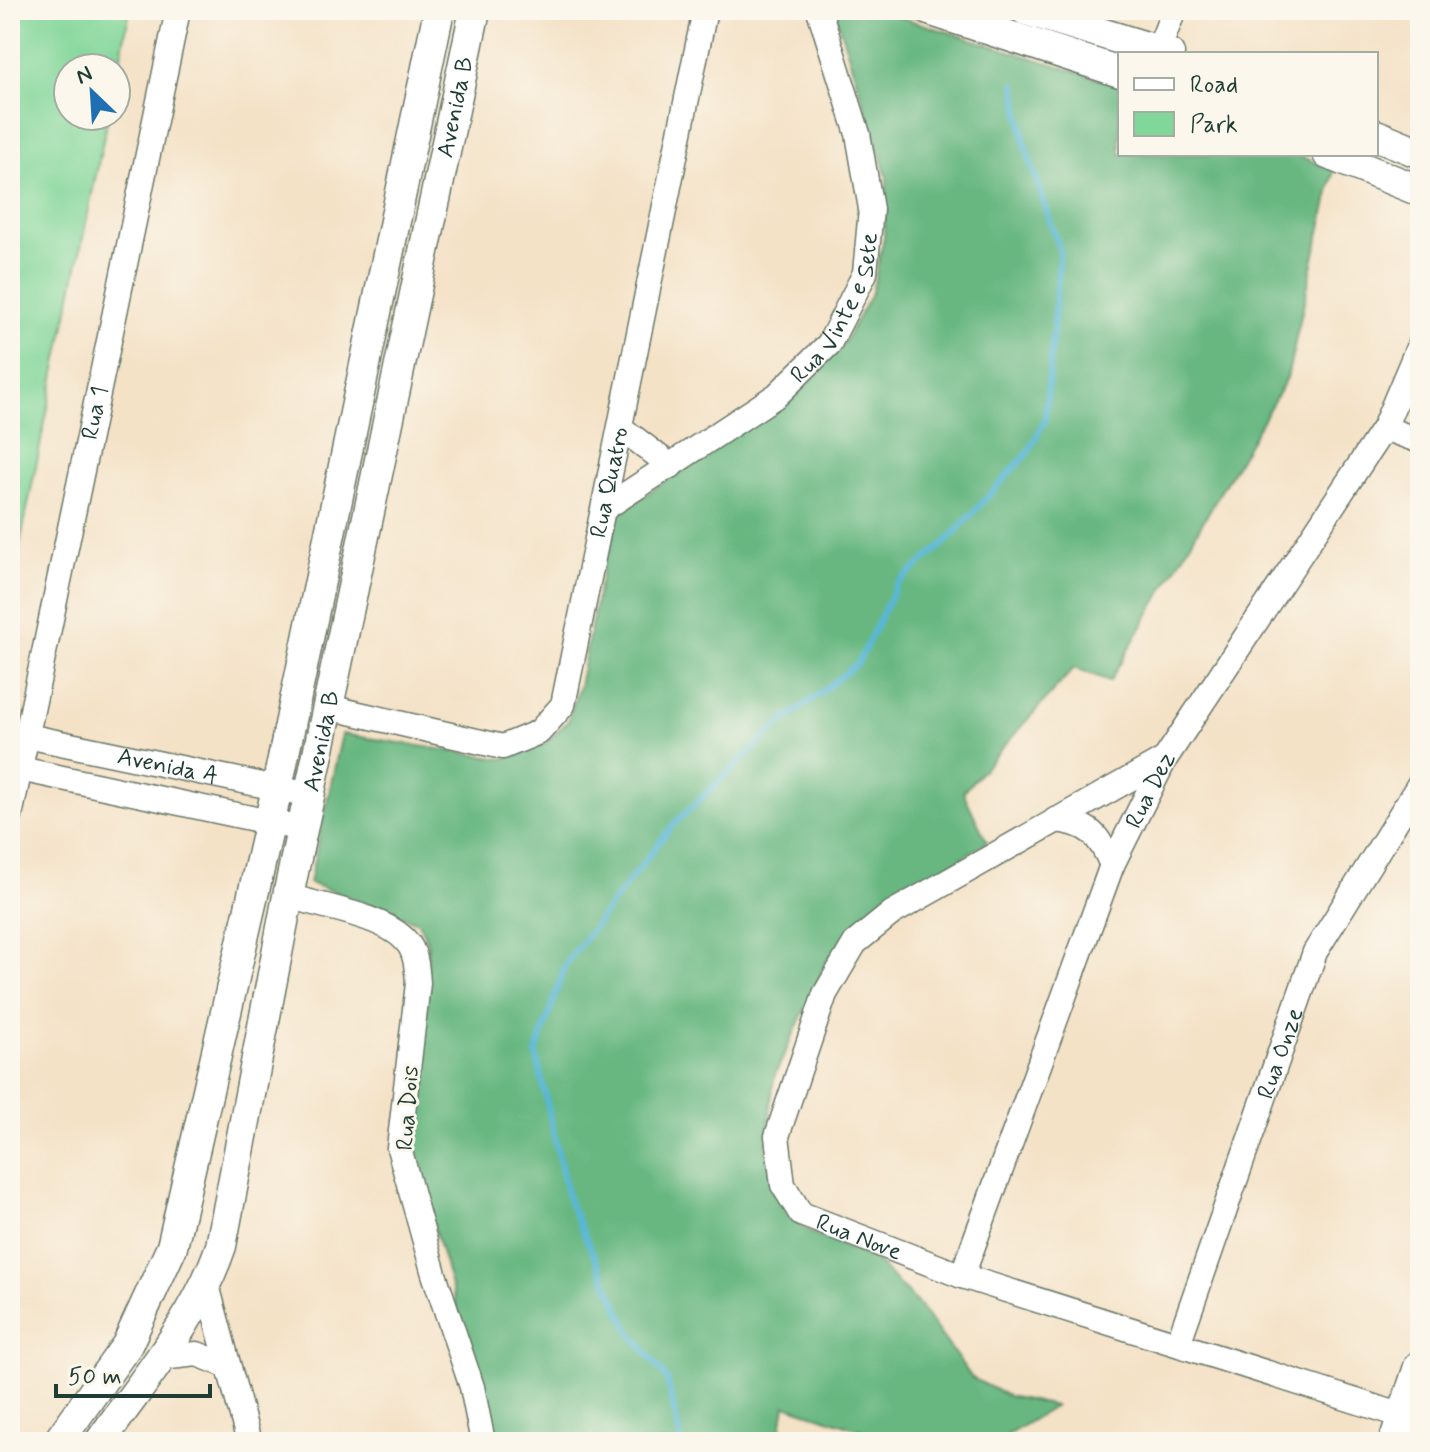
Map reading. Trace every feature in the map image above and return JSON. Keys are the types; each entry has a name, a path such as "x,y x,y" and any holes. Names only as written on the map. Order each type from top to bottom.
{"main road":[{"path":"1407,1434 1420,1367"}],"street":[{"name":"Rua 1","path":"10,816 178,10"},
{"name":"Avenida B","path":"58,1442 127,1345 172,1247 270,821 439,10"},
{"name":"Avenida B","path":"100,1442 161,1358 207,1285 221,1246 288,896 475,10"},
{"name":"Rua Quatro","path":"328,707 503,747 539,732 563,705 705,10"},
{"name":"Rua Vinte e Sete","path":"605,508 777,395 829,344 865,273 871,209 861,149 819,10"},
{"path":"929,10 1118,71"},
{"path":"1026,10 1158,52"},
{"path":"1161,52 1174,10"},
{"path":"1378,136 1420,153"},
{"path":"1333,156 1420,191"},
{"name":"Rua Dez","path":"962,1276 1112,865 1165,759 1384,428 1420,343"},
{"path":"621,428 671,466"},
{"path":"1384,428 1420,441"},
{"name":"Avenida A","path":"27,736 310,795"},
{"name":"Rua Nove","path":"1165,759 892,913 855,943 825,994 777,1136 783,1185 801,1214 962,1276 1178,1344 1407,1434"},
{"name":"Avenida A","path":"20,769 302,829"},
{"name":"Rua Onze","path":"1178,1344 1315,952 1420,783"},
{"path":"1055,820 1078,822 1094,831 1112,865"},
{"name":"Rua Dois","path":"288,896 385,925 407,941 416,961 418,983 399,1148 434,1274 472,1387 483,1442"},
{"path":"207,1285 249,1442"},
{"path":"161,1358 197,1354 228,1366"}],"green space":[{"path":"10,10 130,10 122,52 52,52 52,132 105,132 10,592"},
{"path":"834,10 877,10 1118,84 1118,156 1299,156 1334,170 1287,378 1110,681 1074,668 963,792 987,842 859,922 828,958 774,1077 766,1151 787,1215 813,1234 874,1259 919,1305 972,1378 1008,1396 1055,1406 996,1442 898,1442 785,1405 779,1442 496,1442 412,1151 427,1006 428,943 418,922 309,883 342,734 502,759 545,744 568,721 579,686 613,518 805,383 844,343 872,292 884,237 887,177"}],"waterway":[{"path":"681,1442 667,1379 629,1330 569,1202 536,1053 566,963 672,826 772,731 858,663 897,584 946,542 1027,454 1045,420 1060,251 1025,146 1015,84"}]}
